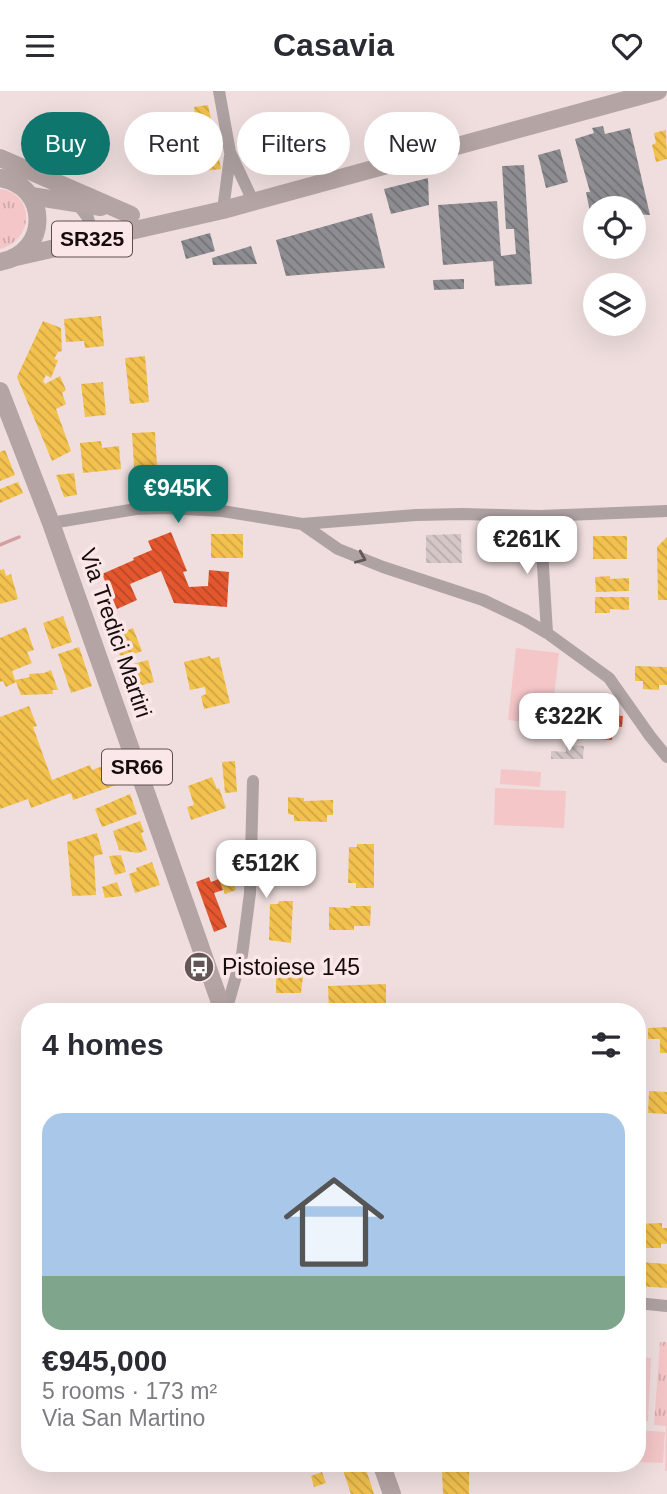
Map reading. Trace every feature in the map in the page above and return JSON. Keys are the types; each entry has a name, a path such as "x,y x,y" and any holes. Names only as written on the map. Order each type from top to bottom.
{"main road":[{"name":"SR325","path":"8,259 223,210 658,91"},
{"path":"0,158 131,215"},
{"path":"0,178 20,185 31,196 37,210 37,230 31,243 8,259 0,273"},
{"name":"SR325","path":"31,196 102,207 145,220 168,223"},
{"name":"Via Tredici Martiri","path":"0,391 51,523 222,1003"},
{"path":"384,1472 392,1494"}],"street":[{"path":"219,91 230,152 254,201"},
{"path":"223,210 230,152"},
{"path":"77,203 88,218 94,239"},
{"path":"51,523 136,509 164,508 222,510 302,524 416,515 540,516 667,511"},
{"path":"540,516 547,633"},
{"path":"302,524 338,549 483,600 547,633 609,678 667,757"},
{"path":"227,1003 242,955 250,893 253,781"},
{"path":"646,1304 667,1306"}],"green space":[{"path":"0,189 20,199 26,218 19,237 0,249"},
{"path":"516,648 559,653 551,725 508,720"},
{"path":"501,769 541,772 540,787 500,784"},
{"path":"495,788 566,791 564,828 494,825"},
{"path":"660,1342 667,1342 667,1471 666,1426 654,1425"},
{"path":"646,1358 651,1358 646,1421"},
{"path":"646,1431 665,1432 663,1463 646,1462"}],"building: Homes":[{"path":"208,105 209,112 195,112 194,107"},
{"path":"666,130 667,159 656,162 652,145 656,143 654,133"},
{"path":"101,316 104,346 85,348 84,341 66,342 64,319"},
{"path":"43,321 61,328 62,351 58,352 54,359 58,360 51,378 46,375 43,381 45,384 60,376 66,390 62,393 66,404 56,409 71,451 52,461 17,377"},
{"path":"145,356 149,402 130,404 125,358"},
{"path":"103,382 106,415 85,417 81,384"},
{"path":"155,432 157,466 134,467 132,433"},
{"path":"101,441 102,448 119,446 121,469 83,473 80,443"},
{"path":"5,450 15,475 0,481 0,452"},
{"path":"74,473 77,495 64,497 56,475"},
{"path":"18,482 23,493 0,503 0,489"},
{"path":"211,534 243,534 243,558 211,558"},
{"path":"593,536 627,536 627,559 593,559"},
{"path":"667,537 667,600 658,600 657,547"},
{"path":"4,569 6,576 11,574 18,599 0,604 0,570"},
{"path":"610,576 610,579 629,578 629,591 596,592 595,577"},
{"path":"595,597 629,597 629,610 610,609 610,613 595,613"},
{"path":"63,616 72,642 52,649 43,623"},
{"path":"26,627 34,650 27,652 32,663 12,671 15,680 51,670 58,690 52,690 53,694 21,695 16,682 6,687 3,681 0,682 0,638"},
{"path":"133,628 142,651 121,659 113,636"},
{"path":"79,647 92,686 71,693 58,654"},
{"path":"210,656 211,659 219,657 230,703 204,709 201,696 206,694 205,687 190,690 184,662"},
{"path":"148,660 154,682 128,689 122,667"},
{"path":"635,666 667,667 667,685 659,685 659,690 643,689 643,681 635,681"},
{"path":"29,706 37,726 33,727 52,780 90,765 92,770 114,762 122,783 73,800 71,793 31,808 28,799 0,809 0,717"},
{"path":"235,761 237,792 225,793 222,762"},
{"path":"212,777 226,808 191,820 187,807 194,805 188,786"},
{"path":"130,794 137,814 102,827 95,809"},
{"path":"288,797 304,798 304,801 333,800 333,815 327,815 327,822 294,821 294,815 288,814"},
{"path":"140,821 147,850 138,853 119,850 113,831"},
{"path":"97,833 103,854 94,856 96,895 72,896 67,842"},
{"path":"357,844 374,844 374,888 356,888 356,883 348,883 349,847 357,847"},
{"path":"276,851 312,852 315,876 272,875 272,859 276,859"},
{"path":"121,855 126,872 115,875 109,856"},
{"path":"152,862 160,885 135,893 129,874"},
{"path":"228,869 236,890 225,894 217,874"},
{"path":"117,882 122,896 105,898 102,887"},
{"path":"279,901 293,901 291,943 269,940 270,904 278,904"},
{"path":"371,906 370,926 354,926 354,930 329,930 329,907"},
{"path":"276,963 297,963 297,976 303,976 301,993 276,993"},
{"path":"386,984 386,1003 329,1003 328,986"},
{"path":"667,1027 667,1053 660,1053 660,1039 648,1039 648,1028"},
{"path":"649,1091 667,1092 667,1114 648,1113"},
{"path":"662,1223 662,1228 667,1228 667,1244 661,1244 661,1248 646,1248 646,1224"},
{"path":"646,1262 667,1264 667,1288 646,1287"},
{"path":"322,1472 326,1483 314,1487 311,1476"},
{"path":"344,1472 367,1472 374,1494 351,1494"},
{"path":"442,1472 469,1472 469,1494 443,1494"}],"building: Shops":[{"path":"171,532 187,571 183,572 189,587 208,586 209,570 229,572 227,607 174,603 161,571 130,584 137,600 117,609 102,574 152,550 148,541"},
{"path":"581,703 614,706 614,715 623,716 622,727 613,726 612,740 578,737"},
{"path":"209,877 211,882 219,879 223,890 214,893 227,927 214,932 196,882"}],"building: Industry":[{"path":"603,126 605,134 630,128 646,196 587,196 586,192 590,192 575,139 594,133 592,128"},
{"path":"560,149 568,182 546,188 538,155"},
{"path":"524,165 532,284 495,286 493,261 443,265 438,205 497,201 501,256 516,254 514,229 506,229 502,166"},
{"path":"428,178 429,205 391,214 384,189"},
{"path":"646,198 650,215 646,215"},
{"path":"372,213 385,268 286,276 276,240"},
{"path":"210,233 215,251 186,259 181,241"},
{"path":"251,246 257,264 213,265 212,258"},
{"path":"464,279 464,289 434,290 433,280"}],"building: Other":[{"path":"461,534 462,563 426,563 426,535"},
{"path":"566,745 584,746 583,759 551,759 551,751 566,752"}],"waterway":[{"path":"0,545 19,537"}],"place":[{"name":"Pistoiese 145","path":"199,967"}]}
